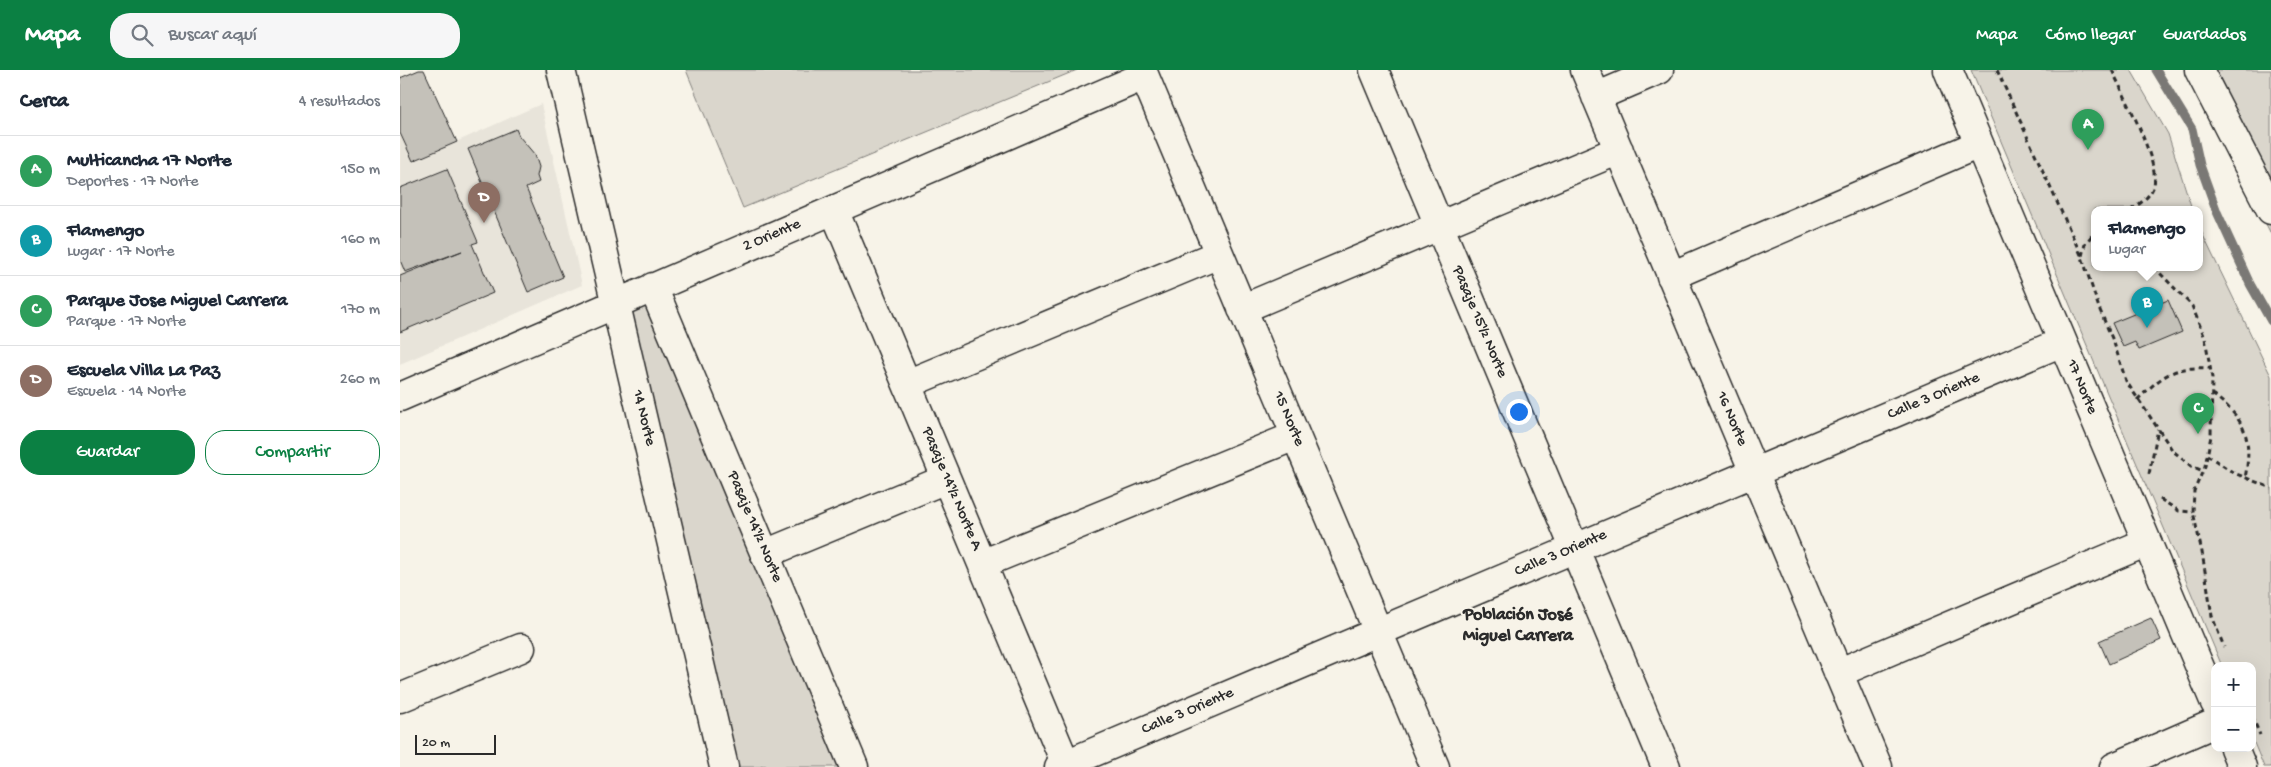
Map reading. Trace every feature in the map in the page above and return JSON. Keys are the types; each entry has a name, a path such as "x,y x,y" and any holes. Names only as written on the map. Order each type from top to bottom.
{"street":[{"name":"14 Norte","path":"561,70 724,767"},
{"name":"Pasaje 15½ Norte","path":"1374,70 1666,767"},
{"name":"16 Norte","path":"1585,70 1878,767"},
{"path":"1596,97 1659,70"},
{"name":"17 Norte","path":"1948,70 2211,694"},
{"path":"2200,70 2271,210"},
{"name":"2 Oriente","path":"400,397 615,306 653,287 834,210 1143,73"},
{"name":"15 Norte","path":"1143,73 1435,767"},
{"path":"1671,276 1979,144"},
{"path":"1242,309 1619,150"},
{"name":"Pasaje 14½ Norte A","path":"834,210 1064,766"},
{"path":"907,384 1219,254"},
{"name":"Pasaje 14½ Norte","path":"653,287 854,767"},
{"name":"Calle 3 Oriente","path":"1064,766 2062,342"},
{"path":"982,564 1295,436"},
{"path":"765,554 946,479"},
{"path":"1838,673 2147,542"},
{"path":"400,698 521,648"},
{"path":"2114,767 2211,725"},
{"path":"2236,752 2242,767"}],"path":[{"path":"1997,70 2082,257 2098,308 2114,343 2126,381 2137,400 2174,451 2191,466 2203,471"},
{"path":"2112,70 2146,144 2155,173 2154,188 2143,202 2137,206"},
{"path":"2082,257 2085,244 2091,237"},
{"path":"2158,271 2192,306 2206,338 2212,394 2211,436 2203,471 2194,492 2193,512 2202,552 2212,616 2225,649"},
{"path":"2137,400 2164,375 2177,369 2210,368"},
{"path":"2212,394 2229,407 2240,419 2247,439 2249,460 2246,478"},
{"path":"2149,482 2158,428"},
{"path":"2207,455 2246,478 2271,488"},
{"path":"761,767 769,767"}],"shaded area":[{"path":"686,70 1077,70 743,208"},
{"path":"1971,70 2131,70 2168,134 2191,206 2091,206 2091,271 2203,271 2203,235 2271,376 2271,767 2264,767 2256,748 2256,662 2220,662"},
{"path":"2189,70 2271,70 2271,234"},
{"path":"541,104 582,285 400,364 400,133 413,161"},
{"path":"651,302 850,767 730,767 626,311"}],"building":[{"path":"419,70 424,70 457,142 413,161 400,133 400,78"},
{"path":"516,129 519,136 535,155 539,167 537,176 539,182 526,188 563,277 528,292 468,149"},
{"path":"447,169 478,242 472,244 493,293 400,332 400,276 462,251 405,272 400,260 400,188"},
{"path":"2168,300 2182,332 2139,350 2135,342 2123,347 2112,323"},
{"path":"2151,618 2161,640 2109,664 2099,641"}],"waterway":[{"path":"2156,70 2192,129 2200,165 2217,212 2250,284 2271,321"}],"place":[{"name":"Multicancha 17 Norte","path":"2088,150"},
{"name":"Escuela Villa La Paz","path":"484,223"},
{"name":"Flamengo","path":"2147,328"},
{"name":"Parque Jose Miguel Carrera","path":"2198,434"}],"district":[{"name":"Población José Miguel Carrera","path":"1518,625"}]}
